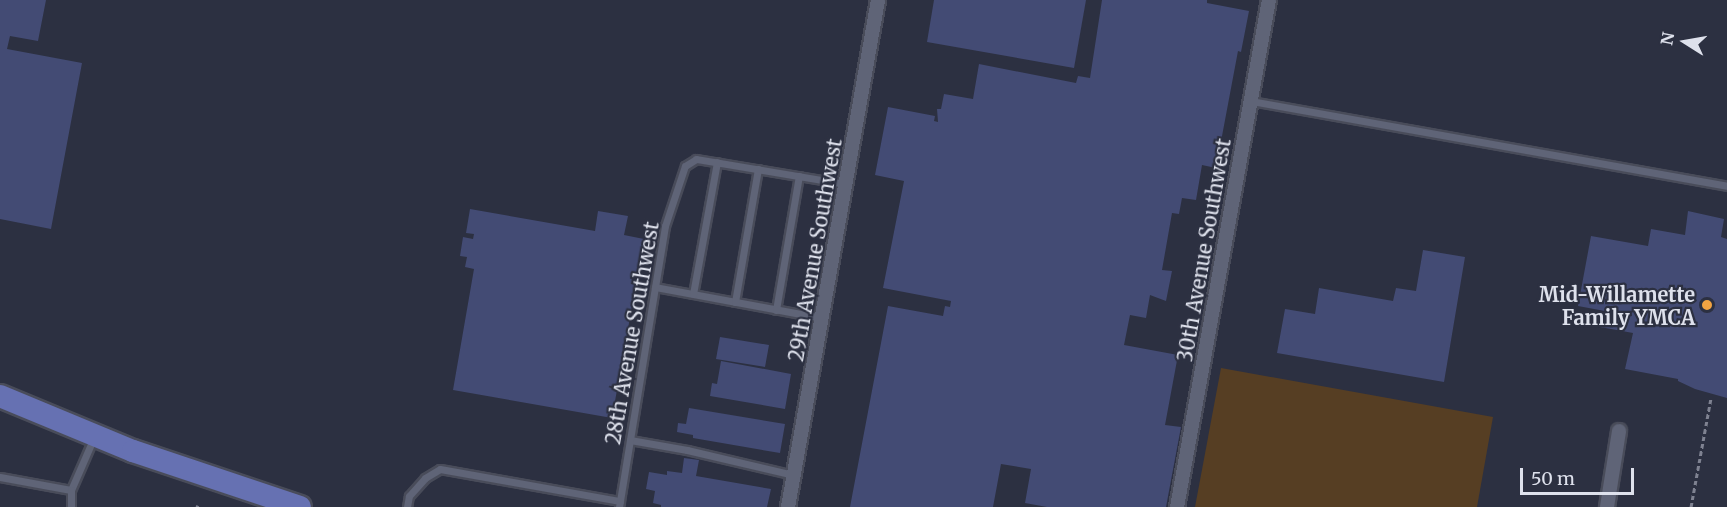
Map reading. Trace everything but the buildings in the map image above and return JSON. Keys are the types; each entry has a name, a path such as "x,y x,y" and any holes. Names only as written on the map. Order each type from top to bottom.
{"main road":[{"path":"0,396 94,436 300,507"}],"street":[{"name":"29th Avenue Southwest","path":"788,507 878,0"},
{"name":"30th Avenue Southwest","path":"1177,507 1269,0"},
{"path":"1607,507 1619,431"}],"lane":[{"path":"1251,101 1727,186"},
{"name":"28th Avenue Southwest","path":"620,504 665,226 685,166 696,159 717,162"},
{"path":"693,294 717,162 846,184"},
{"path":"735,302 758,169"},
{"path":"776,310 799,176"},
{"path":"655,287 823,318"},
{"path":"71,507 71,490 94,436"},
{"path":"630,440 687,450 794,475"},
{"path":"407,507 409,496 425,478 440,469 620,504"},
{"path":"0,477 71,490"}],"path":[{"path":"1690,507 1710,399"}],"shaded area":[{"path":"1221,368 1493,417 1477,507 1195,507"}],"place":[{"name":"Mid-Willamette Family YMCA","path":"1707,305"}]}
